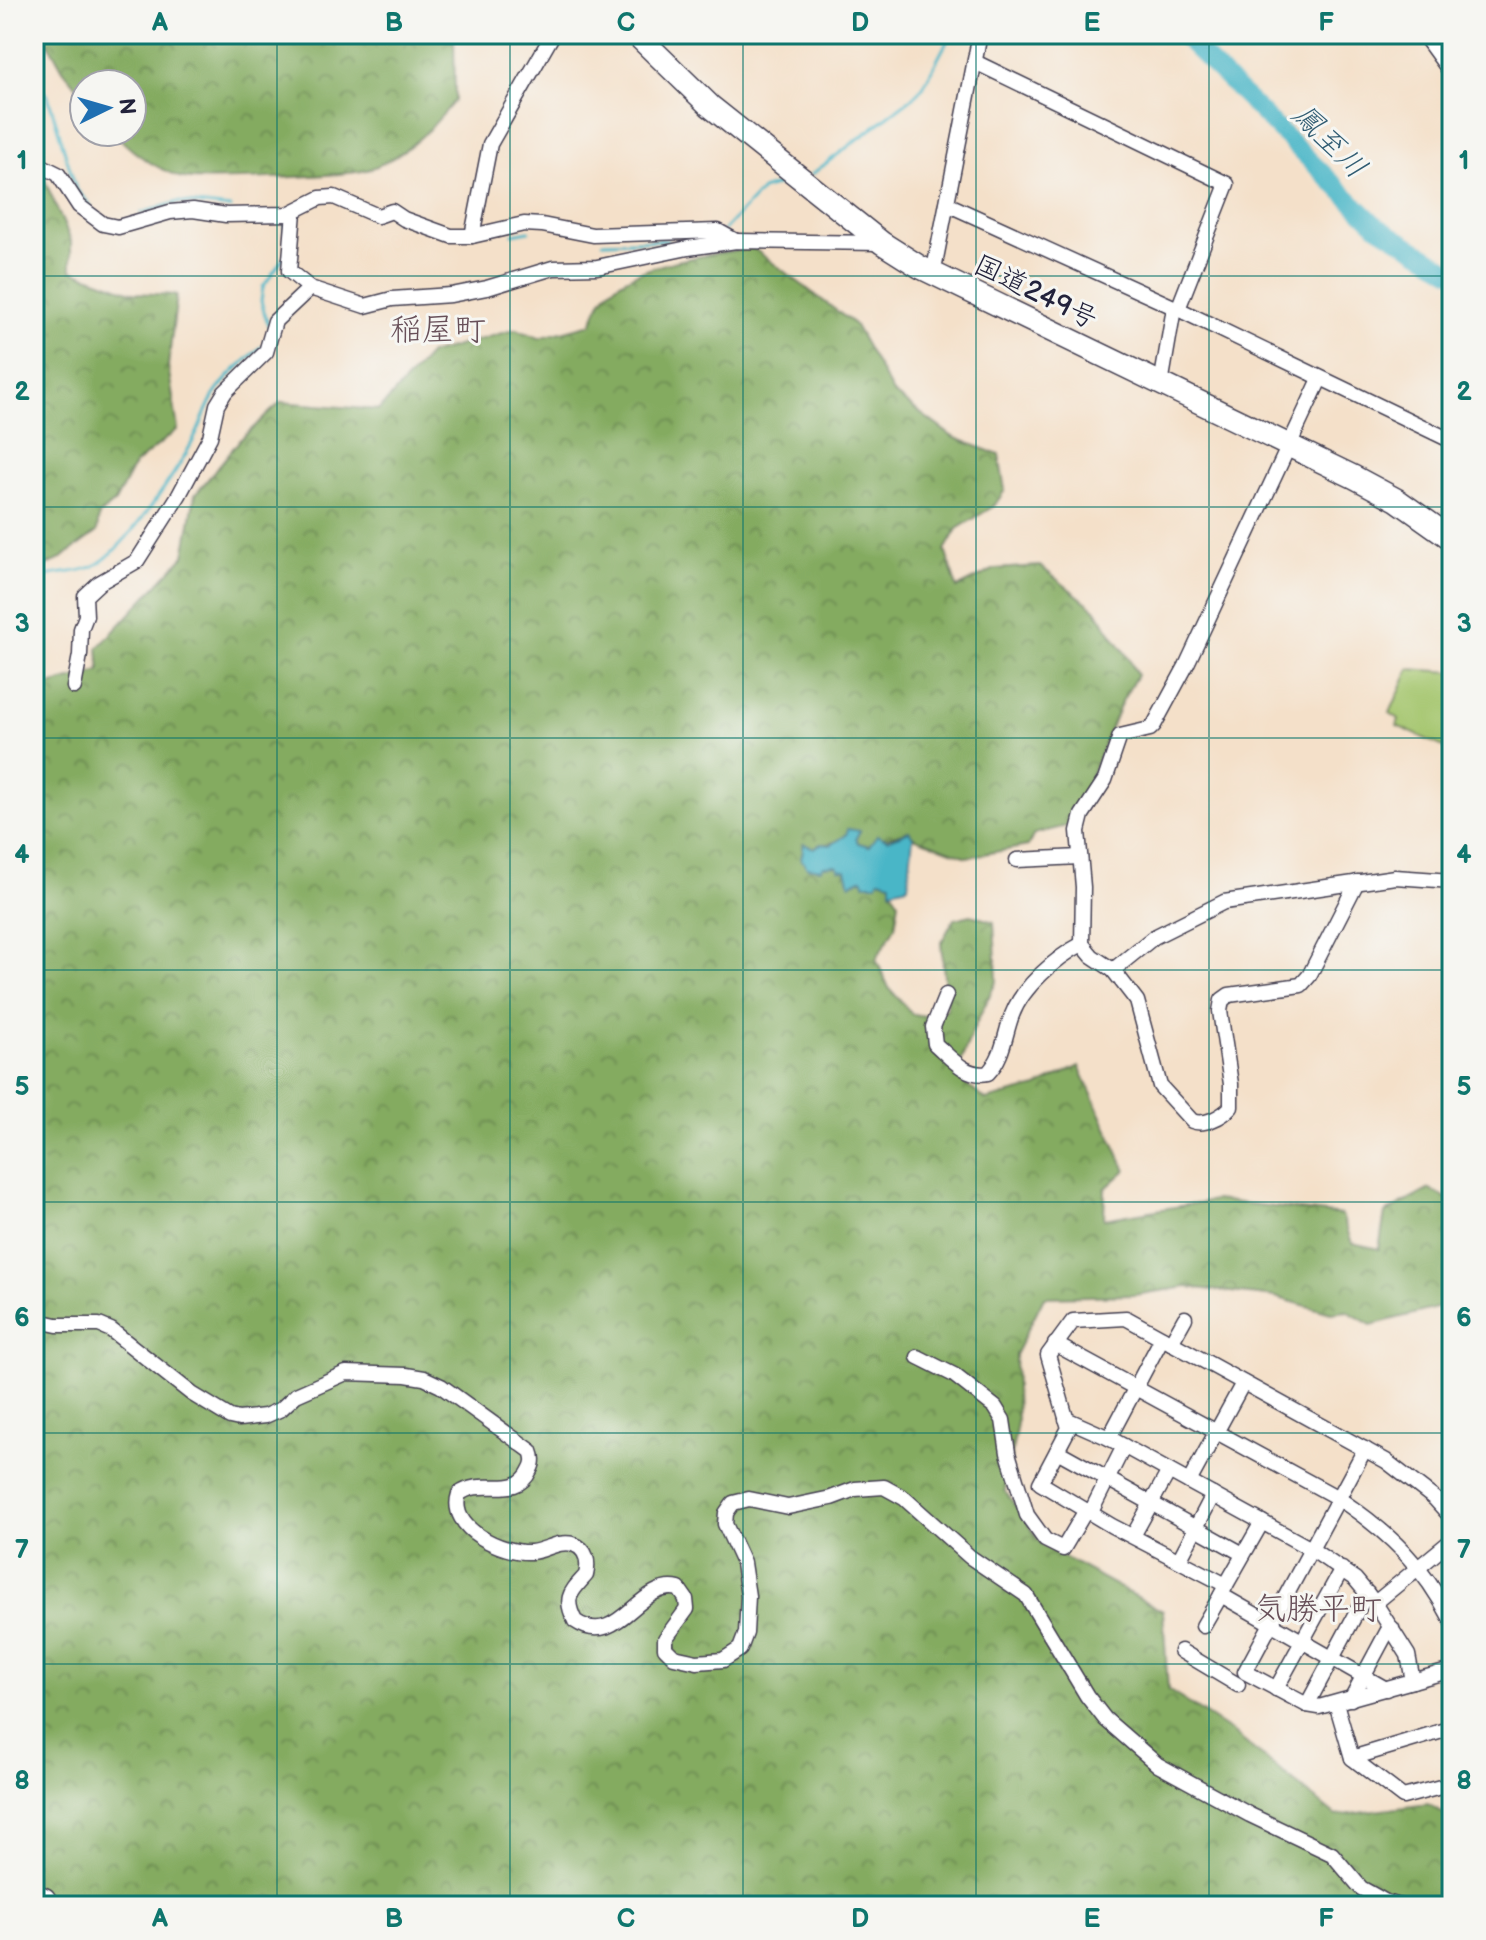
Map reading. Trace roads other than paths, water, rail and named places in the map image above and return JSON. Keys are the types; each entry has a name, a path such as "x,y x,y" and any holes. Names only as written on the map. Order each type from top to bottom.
{"highway":[{"name":"国道249号","path":"636,34 693,92 882,243 933,274 1397,500 1452,539"}],"street":[{"path":"472,236 490,144 553,34"},
{"path":"933,274 980,34"},
{"path":"1423,34 1452,74"},
{"path":"975,62 1227,184 1176,308 1161,384"},
{"path":"34,162 58,174 79,206 103,224 118,227 170,212 193,210 226,215 288,213 320,198 334,197 382,214 392,211 404,219 451,236 472,236 524,224 593,235 727,236 882,243"},
{"path":"947,204 1176,308 1452,441"},
{"path":"288,213 289,271 310,288 365,306 392,299 451,295 487,288 553,268 597,267 727,236"},
{"path":"74,687 81,629 86,616 85,596 99,583 137,561 179,495 210,437 217,405 225,392 266,352 275,321 310,288"},
{"path":"1320,379 1186,666 1154,725 1150,729 1120,736 1116,741 1105,780 1082,815 1078,831 1083,887 1082,944 1092,956 1113,970 1137,1001 1160,1086 1192,1121 1197,1123 1214,1119 1227,1112 1233,1099 1220,1011 1222,1000 1229,995 1301,985 1309,976 1357,882"},
{"path":"1017,860 1080,857"},
{"path":"1113,970 1154,937 1224,902 1395,877 1452,881"},
{"path":"946,995 933,1027 935,1044 966,1070 981,1075 988,1073 1001,1054 1013,1012 1045,970 1062,955 1082,944"},
{"path":"1386,1689 1270,1622 1179,1560 1040,1483 1069,1428 1047,1361 1048,1355 1073,1321 1122,1318 1363,1448 1415,1481 1452,1518"},
{"path":"1109,1438 1166,1341 1185,1318"},
{"path":"34,1320 57,1325 99,1325 111,1330 192,1394 223,1414 239,1419 281,1409 296,1395 346,1373 406,1375 424,1378 441,1386 534,1456 533,1466 525,1480 515,1487 470,1488 459,1494 458,1509 464,1523 484,1538 513,1552 531,1552 569,1543 581,1549 587,1557 586,1575 572,1589 569,1603 575,1621 591,1629 601,1628 622,1618 656,1590 679,1589 686,1599 687,1609 666,1635 664,1643 674,1657 688,1661 729,1658 740,1649 746,1633 748,1596 745,1569 725,1524 726,1513 733,1503 749,1499 788,1507 831,1498 855,1489 884,1487 904,1498 970,1557 1026,1595 1087,1696 1105,1719 1158,1765 1250,1815 1332,1854 1361,1888 1400,1906"},
{"path":"1055,1344 1338,1498 1384,1531 1419,1568 1452,1621"},
{"path":"918,1357 954,1375 995,1407 1003,1420 1008,1453 1027,1515 1045,1540 1063,1549 1124,1446"},
{"path":"1189,1482 1243,1383"},
{"path":"1066,1419 1124,1446 1342,1569 1371,1598 1392,1628 1408,1655 1413,1681"},
{"path":"1239,1684 1369,1433"},
{"path":"1057,1451 1243,1554"},
{"path":"1133,1536 1169,1471"},
{"path":"1179,1560 1213,1495"},
{"path":"1203,1626 1262,1522"},
{"path":"1307,1705 1331,1657 1371,1598 1419,1568 1452,1540"},
{"path":"1276,1689 1342,1569"},
{"path":"1351,1699 1392,1628"},
{"path":"1181,1651 1239,1684 1276,1689 1307,1705 1319,1707 1452,1670"},
{"path":"1336,1703 1352,1758 1403,1797 1452,1784"},
{"path":"1352,1758 1452,1728"},
{"path":"34,1890 43,1892 53,1906"}],"water":[{"path":"848,829 860,831 856,838 858,843 869,846 877,835 888,840 909,831 913,837 908,886 891,890 891,882 879,879 877,884 865,884 862,878 850,884 846,870 839,869 837,865 823,866 821,869 807,867 801,859 804,844 814,848 821,844 831,845 846,835"}],"waterway":[{"path":"812,174 923,87 951,34"},
{"name":"鳳至川","path":"1181,34 1377,226 1452,272"},
{"path":"34,82 48,96 76,189 91,206"},
{"path":"724,230 762,190 789,181"},
{"path":"141,213 178,202 231,208"},
{"path":"285,217 285,234"},
{"path":"513,234 529,231"},
{"path":"603,242 667,240"},
{"path":"268,325 261,301 263,287 284,257"},
{"path":"34,580 94,566 121,544 178,467 217,391 261,347"}],"district":[{"name":"稲屋町","path":"438,329"},
{"name":"気勝平町","path":"1318,1608"}]}
